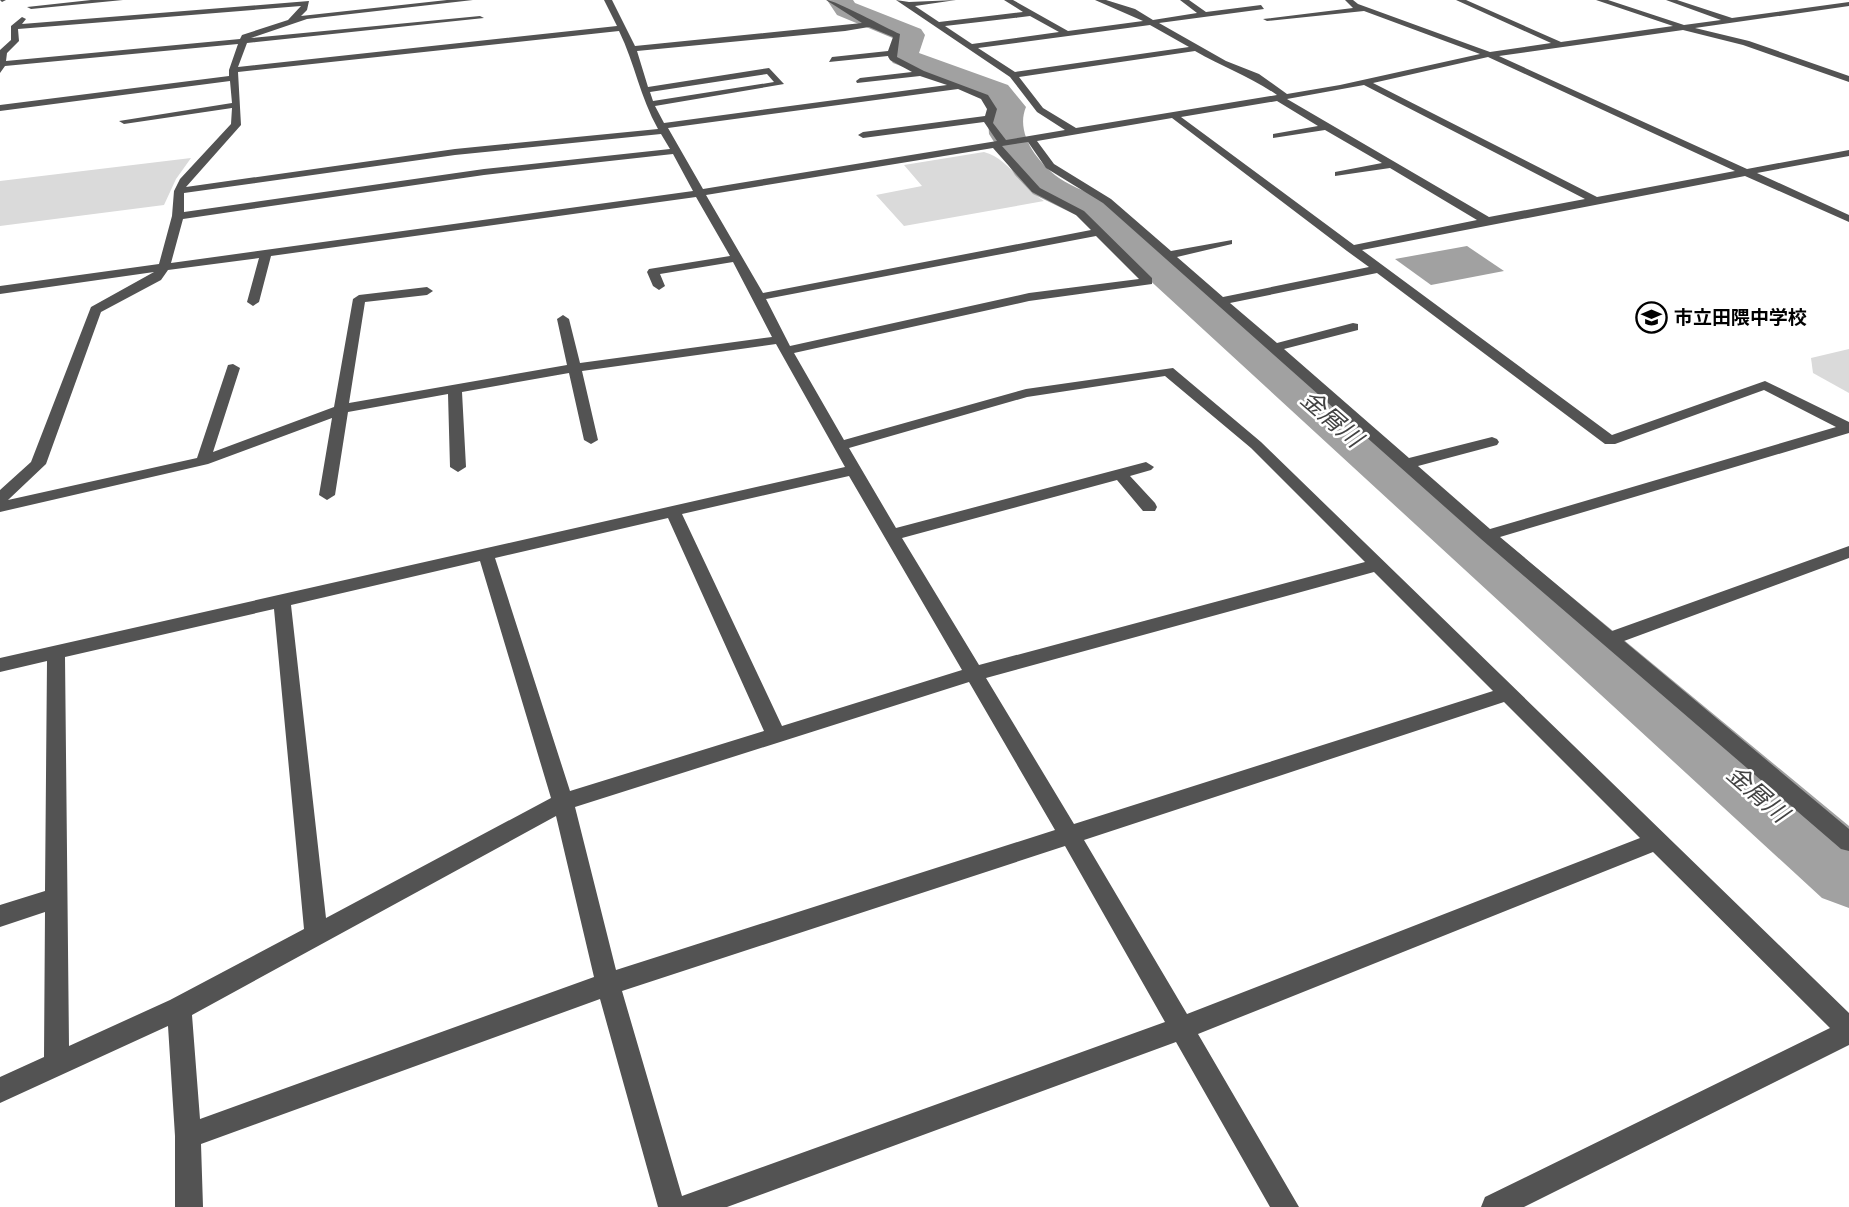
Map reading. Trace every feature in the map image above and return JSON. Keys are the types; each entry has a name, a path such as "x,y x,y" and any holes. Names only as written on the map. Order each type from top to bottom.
{"street":[{"path":"119,0 34,4 15,24 15,41 2,52 1,67 480,18"},
{"path":"306,17 399,4 469,0"},
{"path":"608,0 632,49 649,104 759,297 783,346 1285,1207"},
{"path":"0,507 203,461 341,410 573,368 783,346 1029,297 1148,281 1080,213 1036,190 999,144 988,123 992,109 985,97 921,73 892,58 897,36 850,15 830,0"},
{"path":"903,3 952,0"},
{"path":"1008,0 1066,33"},
{"path":"1099,0 1132,11 1223,63 1256,76 1281,97 1326,127 1487,221"},
{"path":"1185,0 1203,14"},
{"path":"1349,0 1363,9 1406,22 1592,101 1849,219"},
{"path":"1460,0 1559,44"},
{"path":"1600,0 1686,28 1746,43 1849,79"},
{"path":"1670,0 1732,21"},
{"path":"1823,0 1849,13"},
{"path":"1844,0 1849,3"},
{"path":"0,499 38,464 95,310 157,277 164,267 178,216 179,191 184,178 236,125 237,105 233,74 245,37 306,17 319,11 324,2"},
{"path":"15,24 306,3 291,22"},
{"path":"903,3 1013,75 1040,110 1073,131"},
{"path":"1793,3 1813,9"},
{"path":"0,290 699,193 1281,97 1486,55 1849,3"},
{"path":"969,47 1261,7"},
{"path":"1268,19 1363,9"},
{"path":"936,25 1032,13"},
{"path":"632,49 845,29 870,24"},
{"path":"0,108 233,74 622,28"},
{"path":"1013,75 1197,48"},
{"path":"832,60 891,53"},
{"path":"643,90 769,71 780,84 649,104"},
{"path":"860,81 921,73"},
{"path":"1364,82 1596,201"},
{"path":"179,191 455,152 663,129 872,96 959,86"},
{"path":"124,121 237,105"},
{"path":"1173,115 1610,441 1765,385 1849,428"},
{"path":"863,135 990,117"},
{"path":"1276,136 1326,127"},
{"path":"1028,139 1050,166 1107,201 1487,535 1849,842"},
{"path":"178,216 484,172 676,151"},
{"path":"1351,249 1849,153"},
{"path":"1339,174 1390,165"},
{"path":"759,297 1099,232"},
{"path":"1168,255 1228,242"},
{"path":"253,302 266,253"},
{"path":"659,286 653,272 736,258"},
{"path":"1222,301 1377,269"},
{"path":"327,495 359,299 427,291"},
{"path":"563,319 592,440"},
{"path":"1274,348 1353,327"},
{"path":"203,461 233,368"},
{"path":"841,445 1026,393 1168,371 1256,445 1849,1031 1495,1207"},
{"path":"455,389 458,467"},
{"path":"1487,535 1849,428"},
{"path":"1406,464 1492,442"},
{"path":"892,535 1146,467"},
{"path":"0,665 853,470"},
{"path":"1120,474 1149,507"},
{"path":"673,512 776,735"},
{"path":"1609,639 1849,552"},
{"path":"486,555 563,802 608,984 672,1207"},
{"path":"0,1090 179,1009 563,802 973,674 1377,565"},
{"path":"282,601 316,934"},
{"path":"56,652 57,1064"},
{"path":"188,1136 608,984 1507,694"},
{"path":"689,1207 1182,1028 1658,840"},
{"path":"0,916 56,898"},
{"path":"179,1009 188,1136 188,1207"}],"shaded area":[{"path":"984,152 1001,161 1044,201 904,226 876,195 922,186 904,165"},
{"path":"191,158 176,179 164,205 0,226 0,181"},
{"path":"1467,246 1504,271 1431,285 1395,259"},
{"path":"1849,349 1849,393 1813,373 1811,358"}],"waterway":[{"name":"金屑川","path":"840,0 846,9 911,35 903,57 997,92 1010,107 1005,118 1006,134 1028,167 1046,186 1096,210 1455,530 1849,873"}],"place":[{"name":"市立田隈中学校","path":"1651,317"}]}
